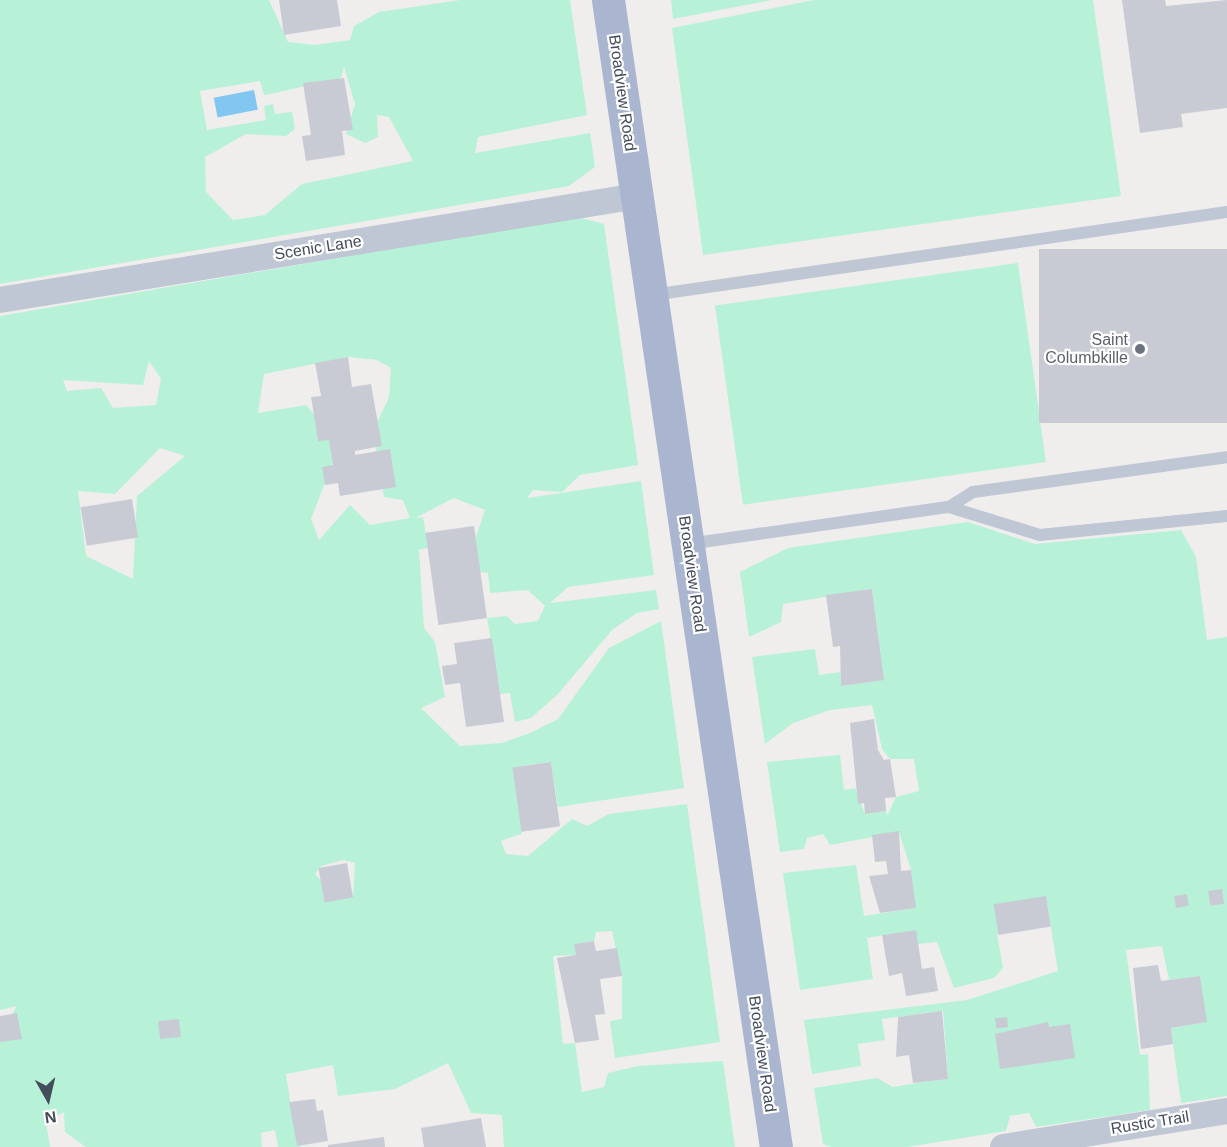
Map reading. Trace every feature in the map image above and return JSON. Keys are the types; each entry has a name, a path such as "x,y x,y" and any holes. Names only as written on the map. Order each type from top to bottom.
{"main road":[{"name":"Broadview Road","path":"608,0 776,1147"}],"street":[{"name":"Scenic Lane","path":"0,300 637,196"},
{"name":"Rustic Trail","path":"1003,1147 1227,1111"}],"lane":[{"path":"651,295 1227,212"},
{"path":"687,544 948,507 973,492 1227,457"},
{"path":"948,507 1040,535 1227,516"}],"green space":[{"path":"0,0 269,0 288,42 315,45 350,40 354,26 379,12 460,0 570,0 587,115 478,137 475,153 590,133 595,167 569,186 0,284","holes":["344,67 355,104 346,134 365,143 378,137 377,115 389,117 413,161 302,184 265,215 233,220 206,192 205,157 246,134 286,136 295,129 292,112 275,114 273,104 264,106 266,120 207,130 200,91 260,81 264,95 341,78"]},
{"path":"671,0 772,0 673,19"},
{"path":"814,0 1093,0 1121,196 703,255 672,28"},
{"path":"577,217 604,224 638,465 580,475 562,492 533,490 527,498 641,481 654,575 568,587 550,603 656,590 659,609 637,613 612,630 558,694 531,718 515,722 510,693 500,694 487,618 507,616 515,624 538,621 545,606 528,590 490,593 488,573 476,571 472,548 485,510 454,498 415,518 423,517 428,548 419,550 424,628 435,642 445,697 421,708 460,746 502,743 530,733 558,719 609,648 661,621 684,788 558,807 551,762 520,766 532,811 521,834 501,841 506,854 528,856 572,819 587,826 609,814 687,804 720,1042 615,1058 610,1021 622,1019 622,976 612,931 596,932 594,941 575,944 576,955 553,956 563,1044 575,1043 582,1092 604,1087 608,1073 638,1066 723,1061 735,1147 504,1147 502,1115 471,1113 448,1063 395,1089 338,1096 333,1065 286,1074 297,1146 315,1147 278,1147 275,1130 261,1133 262,1147 86,1147 65,1132 64,1112 46,1122 50,1147 0,1147 0,1034 17,1006 0,1010 0,316","holes":["348,357 377,360 391,368 389,398 373,430 384,497 403,500 410,518 370,525 350,505 319,540 311,519 340,444 306,405 258,413 264,374","149,361 161,379 156,405 113,408 101,388 67,391 63,380 143,385","160,448 185,456 137,496 133,579 86,556 78,491 115,494","343,860 355,863 353,897 338,900 315,874 321,866"]},
{"path":"1018,263 1046,462 743,505 715,306"},
{"path":"968,522 1035,544 1181,530 1196,557 1207,640 1227,637 1227,1096 1181,1103 1171,1028 1206,1022 1200,976 1169,980 1162,946 1126,950 1140,1055 1148,1054 1150,1110 1036,1127 1029,1113 1010,1116 1006,1131 907,1147 831,1147 823,1144 814,1088 877,1078 893,1087 948,1078 943,1011 882,1019 885,1040 858,1044 861,1066 812,1074 804,1020 967,1000 1058,971 1046,897 997,934 1003,968 994,978 954,988 937,942 918,944 915,930 867,938 873,979 800,990 783,873 856,865 864,916 915,908 911,870 899,832 830,845 823,834 807,838 804,849 780,852 767,762 840,755 844,790 855,788 865,814 886,811 887,816 896,797 919,791 914,759 890,759 882,749 872,705 830,710 793,723 765,744 752,657 815,649 819,675 840,672 842,686 876,681 870,653 879,641 872,589 783,604 781,622 749,637 740,572 788,548"}],"water":[{"path":"254,90 258,110 218,117 214,98"}],"building":[{"path":"279,0 337,0 341,26 284,35"},
{"path":"1122,0 1165,0 1166,6 1227,0 1227,108 1181,114 1183,127 1140,133"},
{"path":"344,78 353,130 342,131 345,155 306,161 302,136 311,135 303,83"},
{"name":"Saint Columbkille","path":"1039,249 1227,249 1227,423 1039,423"},
{"path":"348,357 352,387 371,384 382,446 355,451 355,455 390,449 396,487 340,496 338,483 325,485 322,467 333,465 329,440 318,441 311,397 321,396 315,363"},
{"path":"132,499 138,538 87,546 81,507"},
{"path":"474,526 487,618 438,625 425,533"},
{"path":"872,589 884,680 841,686 840,646 833,647 826,595"},
{"path":"492,638 504,722 466,727 460,683 445,685 442,666 457,664 454,643"},
{"path":"874,719 878,750 884,760 890,759 896,797 885,798 886,811 865,814 864,803 858,804 850,723"},
{"path":"551,762 560,826 521,832 512,767"},
{"path":"899,831 901,871 911,870 916,908 880,913 869,876 888,874 886,861 875,862 872,835"},
{"path":"347,863 353,897 325,903 318,868"},
{"path":"1222,889 1224,904 1210,906 1208,891"},
{"path":"1187,894 1189,906 1176,908 1174,896"},
{"path":"1046,896 1051,927 999,935 994,904"},
{"path":"916,930 922,969 934,967 938,991 906,996 902,973 889,976 882,935"},
{"path":"594,941 596,951 617,948 622,976 600,979 605,1014 595,1015 599,1040 575,1043 557,958 576,955 574,944"},
{"path":"1158,965 1161,981 1200,976 1207,1022 1171,1028 1173,1044 1141,1049 1133,968"},
{"path":"942,1011 948,1079 913,1083 909,1055 896,1057 898,1017"},
{"path":"17,1013 22,1039 0,1042 0,1016"},
{"path":"1007,1017 1008,1027 996,1028 995,1018"},
{"path":"179,1019 181,1037 160,1039 158,1021"},
{"path":"1048,1022 1049,1027 1070,1024 1075,1058 1000,1069 995,1034"},
{"path":"315,1099 317,1111 323,1110 328,1141 297,1146 289,1102"},
{"path":"481,1118 486,1147 424,1147 421,1128"},
{"path":"384,1137 385,1147 328,1147 328,1145"}],"place":[{"name":"Saint Columbkille","path":"1140,349"}]}
